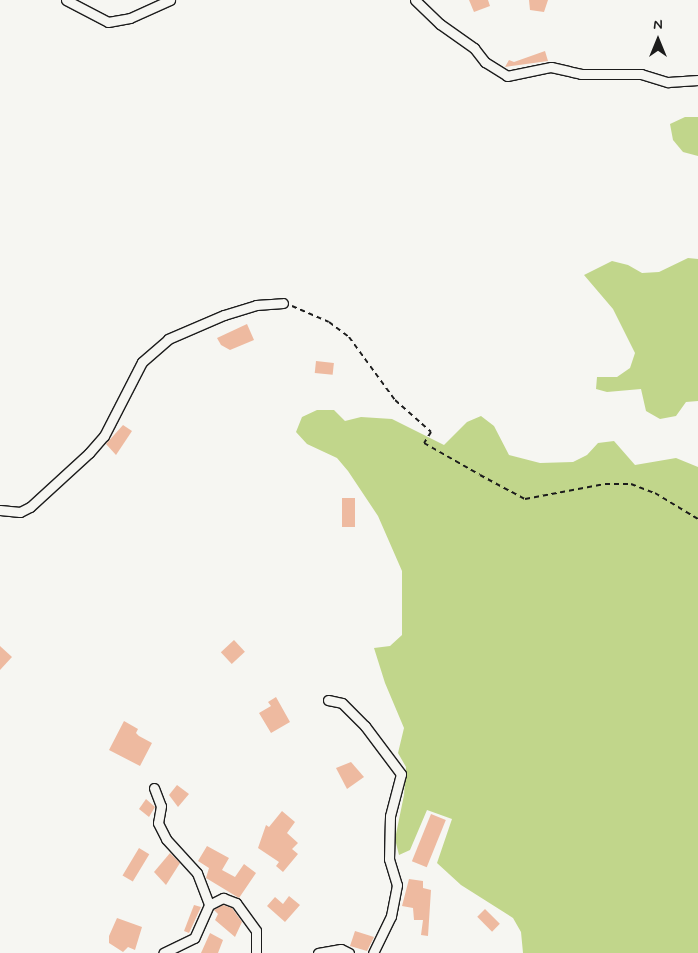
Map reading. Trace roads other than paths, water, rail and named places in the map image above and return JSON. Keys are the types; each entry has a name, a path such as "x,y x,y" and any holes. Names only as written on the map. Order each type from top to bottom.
{"street":[{"path":"66,0 108,22 130,18 170,0"},
{"path":"415,0 446,29 474,48 486,62 507,76 551,67 580,74 641,74 668,82 698,80"},
{"path":"0,510 20,512 30,507 89,453 104,436 142,362 168,339 256,305 283,303"},
{"path":"328,700 342,703 365,726 401,774 390,816 390,860 397,885 391,916 373,953"},
{"path":"154,788 161,806 158,822 166,839 197,872 209,906"},
{"path":"163,953 194,938 209,906 223,898 236,903 256,931 256,953"},
{"path":"318,953 341,949 349,953"}]}
